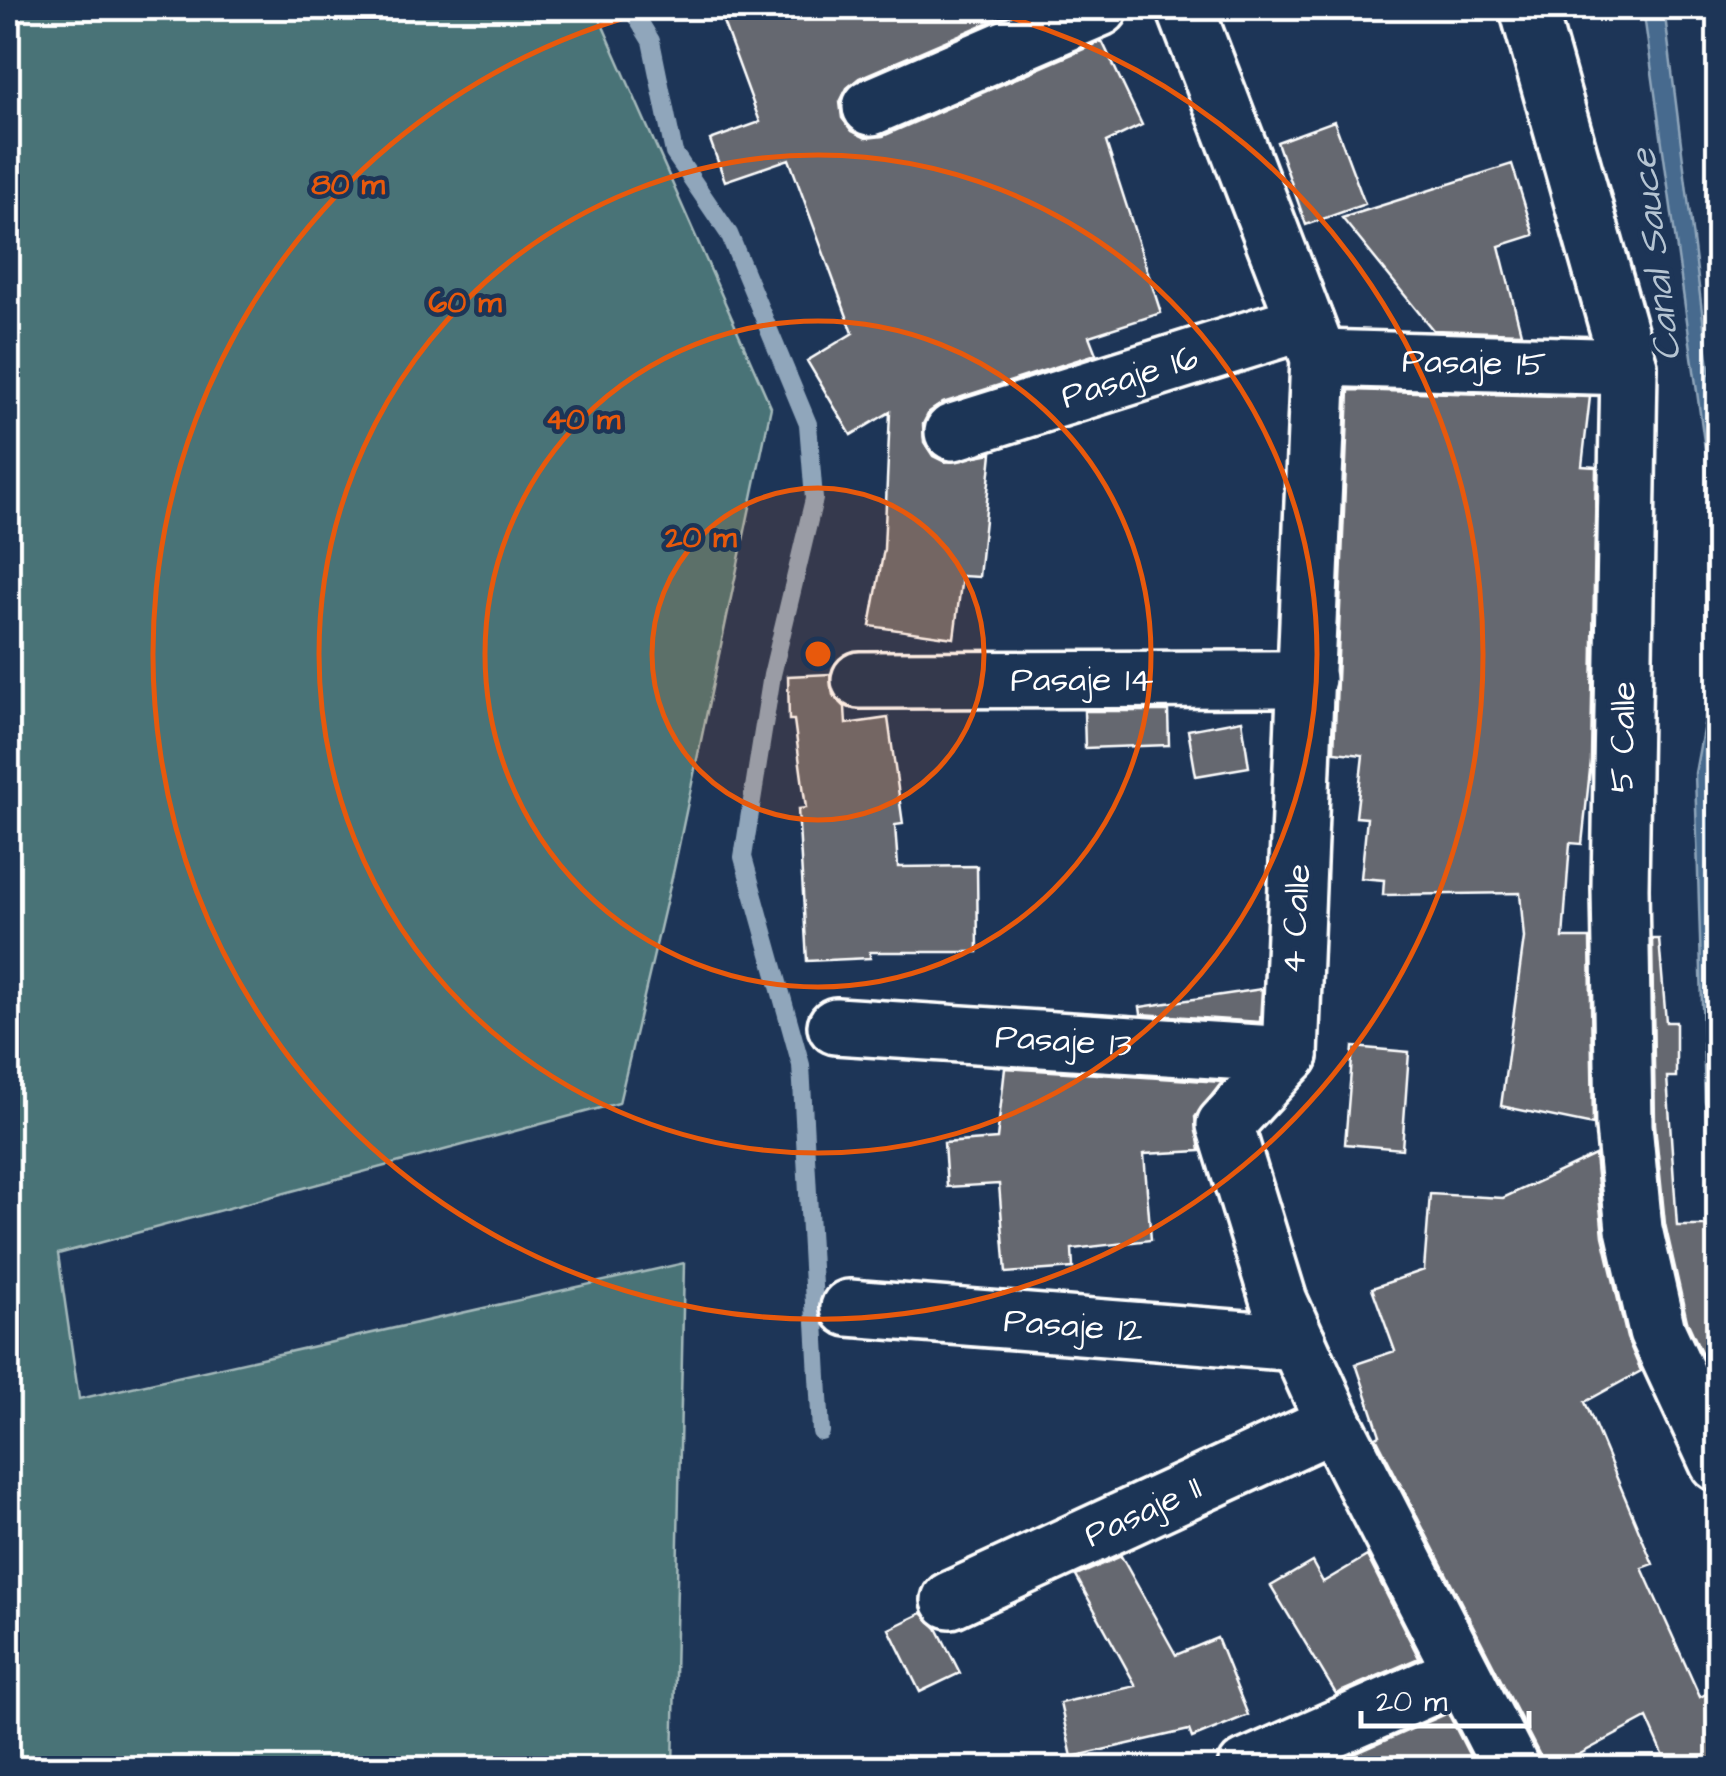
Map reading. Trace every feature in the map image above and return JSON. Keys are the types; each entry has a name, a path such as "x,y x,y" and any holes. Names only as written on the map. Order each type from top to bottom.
{"street":[{"path":"871,106 1100,8"},
{"name":"4 Calle","path":"1185,8 1312,340 1306,679 1290,1055"},
{"name":"5 Calle","path":"1528,8 1629,367 1620,888 1624,1126 1634,1229 1657,1331 1718,1463"},
{"name":"Pasaje 15","path":"1312,340 1629,367"},
{"name":"Pasaje 16","path":"952,432 1312,340"},
{"name":"Pasaje 14","path":"860,680 1306,679"},
{"name":"Pasaje 13","path":"836,1026 1290,1055"},
{"path":"1290,1055 1225,1125 1279,1301 1334,1422 1512,1768"},
{"name":"Pasaje 12","path":"849,1308 1298,1343"},
{"name":"Pasaje 11","path":"950,1600 1334,1422"},
{"path":"1246,1768 1462,1673"}],"green space":[{"path":"8,8 595,8 771,407 674,869 619,1103 58,1254 79,1399 684,1263 673,1768 8,1768"}],"water":[{"path":"1643,8 1664,8 1718,439 1718,541"},
{"path":"1718,649 1718,1124 1705,1102 1695,773"}],"building":[{"path":"718,8 1022,8 859,78 847,88 840,102 842,118 852,131 866,138 883,136 1102,41 1142,125 1106,142 1161,313 1089,336 1096,354 943,403 929,412 923,424 924,442 933,456 945,462 992,453 979,577 962,576 954,638 870,626 884,549 890,412 851,435 807,361 853,333 789,159 725,181 710,140 760,122"},
{"path":"1334,121 1365,204 1306,225 1277,142"},
{"path":"1512,164 1534,235 1499,246 1521,333 1433,330 1342,218"},
{"path":"1349,390 1590,397 1582,466 1596,467 1591,761 1582,844 1570,843 1563,938 1590,938 1593,1125 1501,1106 1524,938 1520,893 1383,895 1384,880 1361,878 1367,818 1356,817 1363,755 1334,752"},
{"path":"830,674 833,695 845,707 846,724 888,718 903,824 895,825 898,867 977,866 978,952 870,952 870,958 807,961 798,809 806,808 794,720 789,720 788,676"},
{"path":"1084,711 1168,711 1169,745 1085,748"},
{"path":"1242,720 1249,767 1196,776 1188,730"},
{"path":"1652,939 1659,939 1666,1022 1676,1022 1676,1077 1667,1077 1677,1226 1712,1226 1712,1376 1687,1321 1665,1224 1655,1124"},
{"path":"1262,989 1260,1022 1141,1014 1140,1007"},
{"path":"1353,1047 1409,1052 1402,1149 1345,1144"},
{"path":"1005,1068 1222,1082 1195,1117 1200,1151 1144,1154 1151,1240 1072,1249 1073,1268 1006,1273 999,1184 947,1187 944,1143 997,1139"},
{"path":"1595,1155 1603,1236 1627,1338 1641,1371 1585,1402 1653,1564 1642,1568 1700,1697 1718,1688 1718,1768 1669,1768 1647,1718 1554,1768 1542,1768 1539,1754 1376,1437 1380,1435 1356,1364 1395,1351 1372,1288 1424,1270 1430,1194 1503,1198"},
{"path":"1121,1556 1176,1655 1217,1638 1248,1715 1192,1738 1189,1730 1072,1757 1060,1703 1136,1686 1076,1576"},
{"path":"1367,1556 1419,1658 1336,1694 1271,1586 1312,1562 1323,1582"},
{"path":"922,1613 937,1628 960,1673 920,1692 889,1629"},
{"path":"1448,1713 1476,1768 1322,1768"}],"waterway":[{"path":"631,8 651,41 674,153 729,234 808,424 814,499 772,675 743,857 801,1065 821,1432"}],"water label":[{"name":"Canal Sauce","path":"1656,255"}]}
